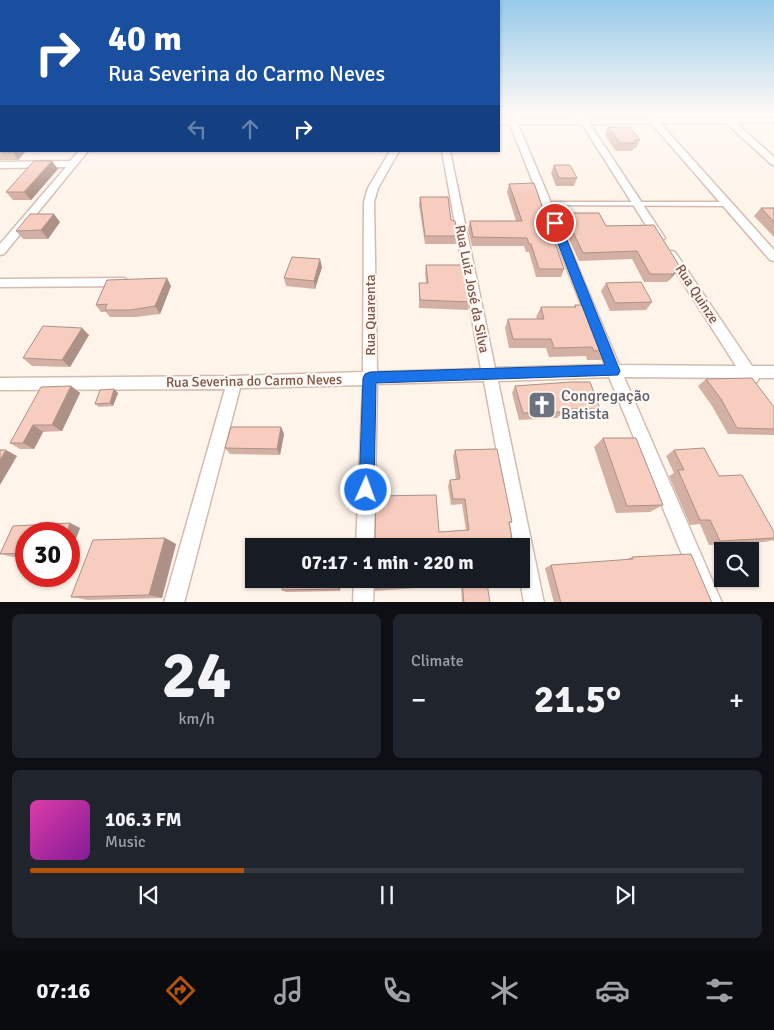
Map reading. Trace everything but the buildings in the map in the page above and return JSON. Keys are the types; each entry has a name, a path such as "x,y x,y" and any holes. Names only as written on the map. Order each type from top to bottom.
{"street":[{"path":"518,142 548,204 614,371 712,602"},
{"name":"Rua Quinze","path":"598,142 758,389"},
{"path":"672,142 774,257"},
{"path":"751,142 774,162"},
{"path":"0,251 83,152"},
{"name":"Rua Quarenta","path":"365,538 370,378 370,202 373,188 394,152"},
{"name":"Rua Luiz José da Silva","path":"446,152 534,602"},
{"path":"0,165 74,164"},
{"path":"0,283 139,282"},
{"name":"Rua Severina do Carmo Neves","path":"0,384 234,382 614,371 774,372"},
{"path":"174,602 234,382"},
{"path":"363,602 364,588"}],"lane":[{"path":"548,204 727,204"}],"place":[{"name":"Congregação Batista","path":"542,405"}],"route":[{"path":"366,490 370,378 614,371 555,223"}]}
